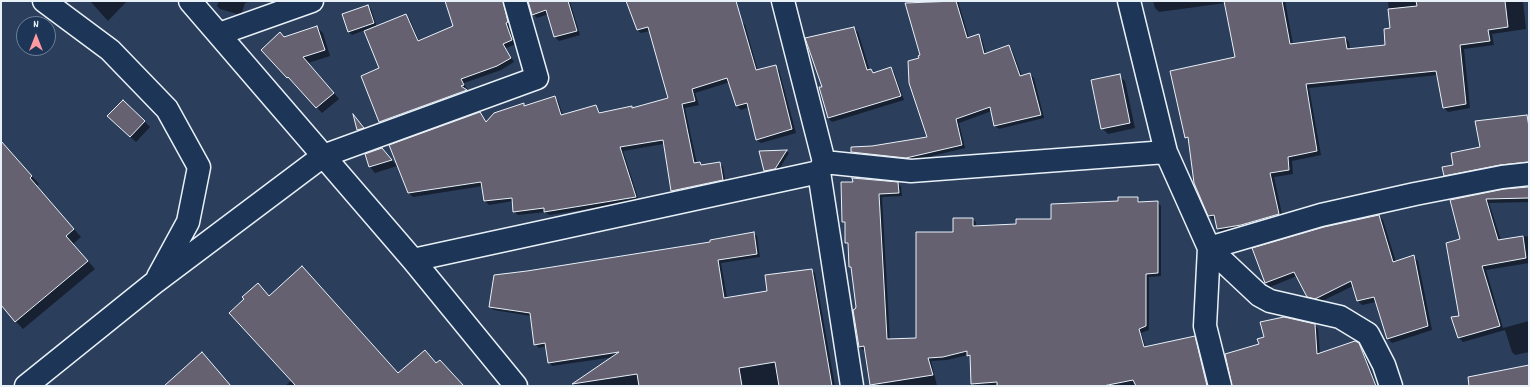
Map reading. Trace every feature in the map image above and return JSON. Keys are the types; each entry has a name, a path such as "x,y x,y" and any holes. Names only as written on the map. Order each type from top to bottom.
{"street":[{"path":"44,1 110,50 167,109 199,168 188,222 154,284"},
{"path":"190,1 292,117 323,156 413,260 516,386"},
{"path":"219,34 312,1"},
{"path":"26,386 154,284 323,156 537,78 515,1"},
{"path":"783,1 822,167 852,386"},
{"path":"1129,1 1166,152 1209,248 1259,295 1270,301 1340,317 1368,334 1384,365 1391,386"},
{"path":"413,260 822,167 911,171 1166,152"},
{"path":"1209,248 1328,213 1429,191 1502,177 1529,174"},
{"path":"1209,248 1205,326 1220,386"}],"building":[{"path":"445,1 503,1 508,22 506,23 512,40 503,44 511,58 497,66 461,79 464,85 461,86 467,90 379,122 361,76 379,68 364,31 406,14 418,41 453,26"},
{"path":"528,1 568,1 577,31 554,37 546,10 532,15"},
{"path":"626,1 736,1 756,70 776,65 792,129 756,140 747,103 736,106 727,78 692,89 695,101 682,104 694,163 700,162 701,165 720,162 723,180 671,191 663,140 620,147 636,197 544,212 544,208 513,212 512,198 484,201 481,182 408,193 389,145 480,112 486,122 494,113 524,103 524,106 555,96 561,115 596,105 599,113 632,106 632,108 668,98 648,27 637,30"},
{"path":"956,1 967,38 979,34 984,54 1009,45 1020,76 1030,73 1041,115 994,126 990,107 956,119 962,145 906,158 851,152 851,147 872,146 927,137 909,83 908,61 919,58 918,56 920,55 905,3"},
{"path":"1224,1 1282,1 1290,44 1345,37 1347,49 1385,45 1384,29 1390,28 1388,9 1417,6 1416,1 1505,1 1508,27 1488,30 1490,41 1460,45 1466,104 1443,108 1436,71 1306,84 1317,151 1288,157 1289,170 1270,173 1279,214 1241,225 1217,229 1214,215 1208,216 1194,183 1188,137 1185,138 1170,71 1235,57"},
{"path":"368,5 374,23 348,32 342,14"},
{"path":"317,26 325,50 303,57 334,93 316,108 261,50 280,32 284,37"},
{"path":"854,27 867,70 871,69 873,73 891,67 901,96 828,118 819,87 822,87 805,38"},
{"path":"1120,74 1130,123 1101,129 1091,80"},
{"path":"123,100 145,121 130,137 107,116"},
{"path":"353,114 364,128 357,130"},
{"path":"1527,115 1529,127 1529,162 1500,165 1444,176 1442,167 1453,165 1451,153 1480,147 1475,121"},
{"path":"1,141 32,176 30,178 74,229 66,236 88,261 15,322 1,305"},
{"path":"382,148 392,160 369,167 365,154"},
{"path":"787,150 775,169 764,171 759,151"},
{"path":"852,178 898,182 899,193 879,194 887,339 916,338 916,232 953,232 953,218 973,218 973,226 1016,224 1016,219 1051,219 1051,204 1118,201 1118,197 1138,197 1138,202 1158,201 1158,273 1146,274 1146,326 1139,329 1144,347 1195,336 1207,386 1136,386 1133,380 1103,386 997,386 997,382 971,384 970,355 967,356 967,351 943,357 928,358 933,375 870,385 864,346 859,347 853,310 856,307 851,267 849,267 848,243 845,243 845,222 842,222 841,182 853,182"},
{"path":"1529,187 1529,198 1486,199 1498,240 1523,236 1526,258 1482,266 1500,326 1458,338 1451,317 1459,316 1446,243 1460,239 1450,200 1504,189"},
{"path":"1379,215 1393,262 1414,255 1428,326 1387,339 1374,297 1357,301 1351,281 1315,299 1307,297 1294,272 1265,283 1252,248 1324,227"},
{"path":"754,232 757,254 718,260 724,298 767,291 765,275 812,269 832,386 779,386 775,362 739,368 742,386 639,386 637,374 572,384 619,352 548,363 545,343 534,345 530,313 489,307 494,275 710,242 710,240"},
{"path":"302,266 398,373 425,350 436,363 440,360 464,386 296,386 229,313 244,299 242,297 258,283 269,296"},
{"path":"1284,317 1315,324 1317,354 1355,341 1359,343 1376,386 1232,386 1225,354 1259,344 1257,339 1264,337 1260,322"},
{"path":"202,352 231,386 164,386"},
{"path":"1529,365 1529,386 1469,386 1468,377"}]}
